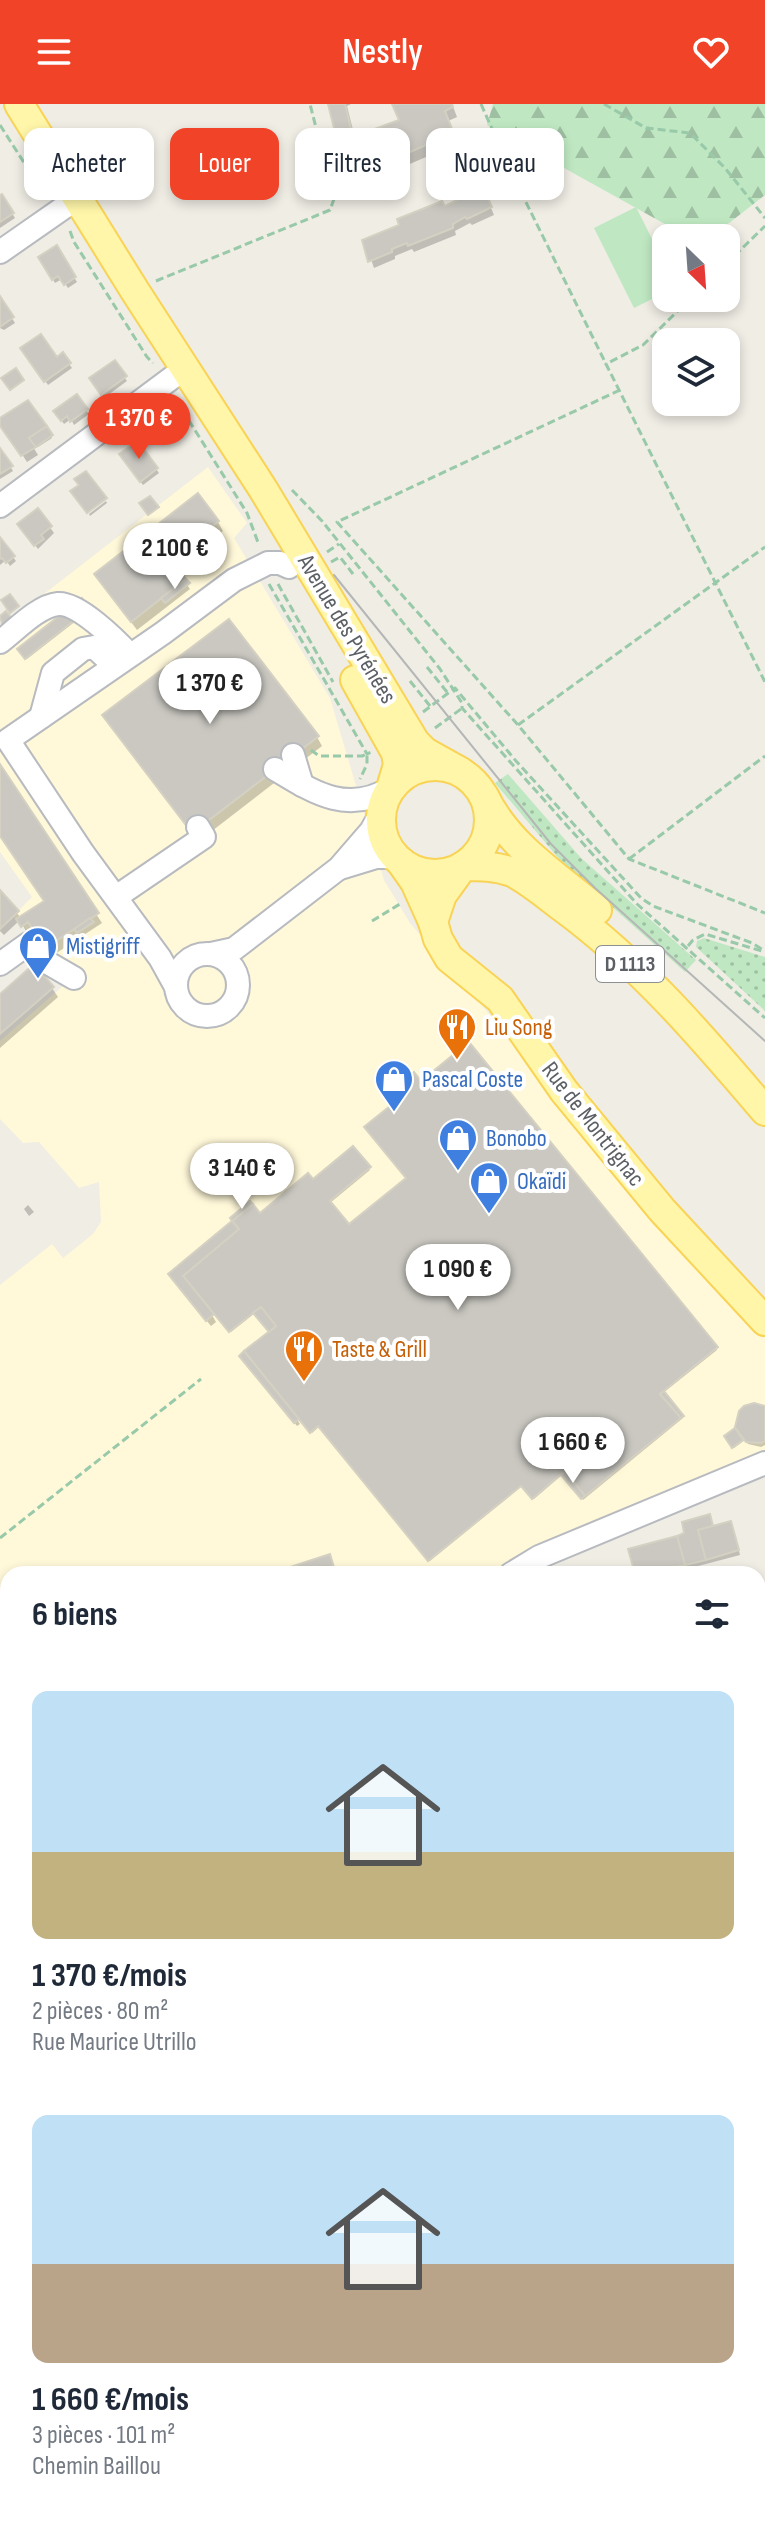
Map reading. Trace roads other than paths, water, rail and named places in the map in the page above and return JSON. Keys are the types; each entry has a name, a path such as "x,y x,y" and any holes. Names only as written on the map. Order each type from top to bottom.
{"main road":[{"name":"Avenue des Pyrénées","path":"1,104 169,380 261,517 274,571 389,743"},
{"name":"Avenue des Pyrénées","path":"19,104 263,489 389,743 398,765 391,788"},
{"name":"Avenue des Pyrénées","path":"389,743 415,742 425,752 461,772"},
{"path":"433,922 442,895 484,842 489,827 489,811 484,796 474,782 461,772 431,766 415,769 391,788 380,815 385,841 398,859 415,870 431,874 463,866"},
{"name":"D 1113","path":"484,796 492,813 510,835 659,965 765,1082"},
{"name":"Rue de Montrignac","path":"398,859 415,882 449,958 500,999 564,1091 643,1186 765,1321"},
{"name":"D 1113","path":"463,866 490,867 514,873 578,918 681,1014 765,1111"}],"street":[{"path":"0,252 63,209"},
{"path":"0,506 169,380"},
{"path":"234,959 238,979 235,999 221,1013 213,1015 196,1014 189,1010 178,996 160,958 83,853 4,735 41,717 234,580 274,571"},
{"path":"0,642 45,609 66,604 86,616 126,657"},
{"path":"41,717 53,673 83,649 94,647 107,659 126,657"},
{"path":"290,758 302,785 320,796 347,800 372,798 391,788"},
{"path":"176,987 179,970 185,962 202,954 211,954 229,962 234,959 339,868 371,831 380,815"},
{"path":"116,897 204,837 198,827"},
{"path":"339,868 376,857 398,859"},
{"path":"0,964 28,944 48,963 74,978"},
{"path":"160,958 185,962"},
{"path":"524,1566 539,1557 765,1463"}],"tram line":[{"path":"334,575 551,844 595,888 765,1041"}],"place":[{"name":"Mistigriff","path":"38,980"},
{"name":"Liu Song","path":"457,1061"},
{"name":"Pascal Coste","path":"394,1113"},
{"name":"Bonobo","path":"458,1172"},
{"name":"Okaïdi","path":"489,1215"},
{"name":"Taste & Grill","path":"304,1383"}]}
